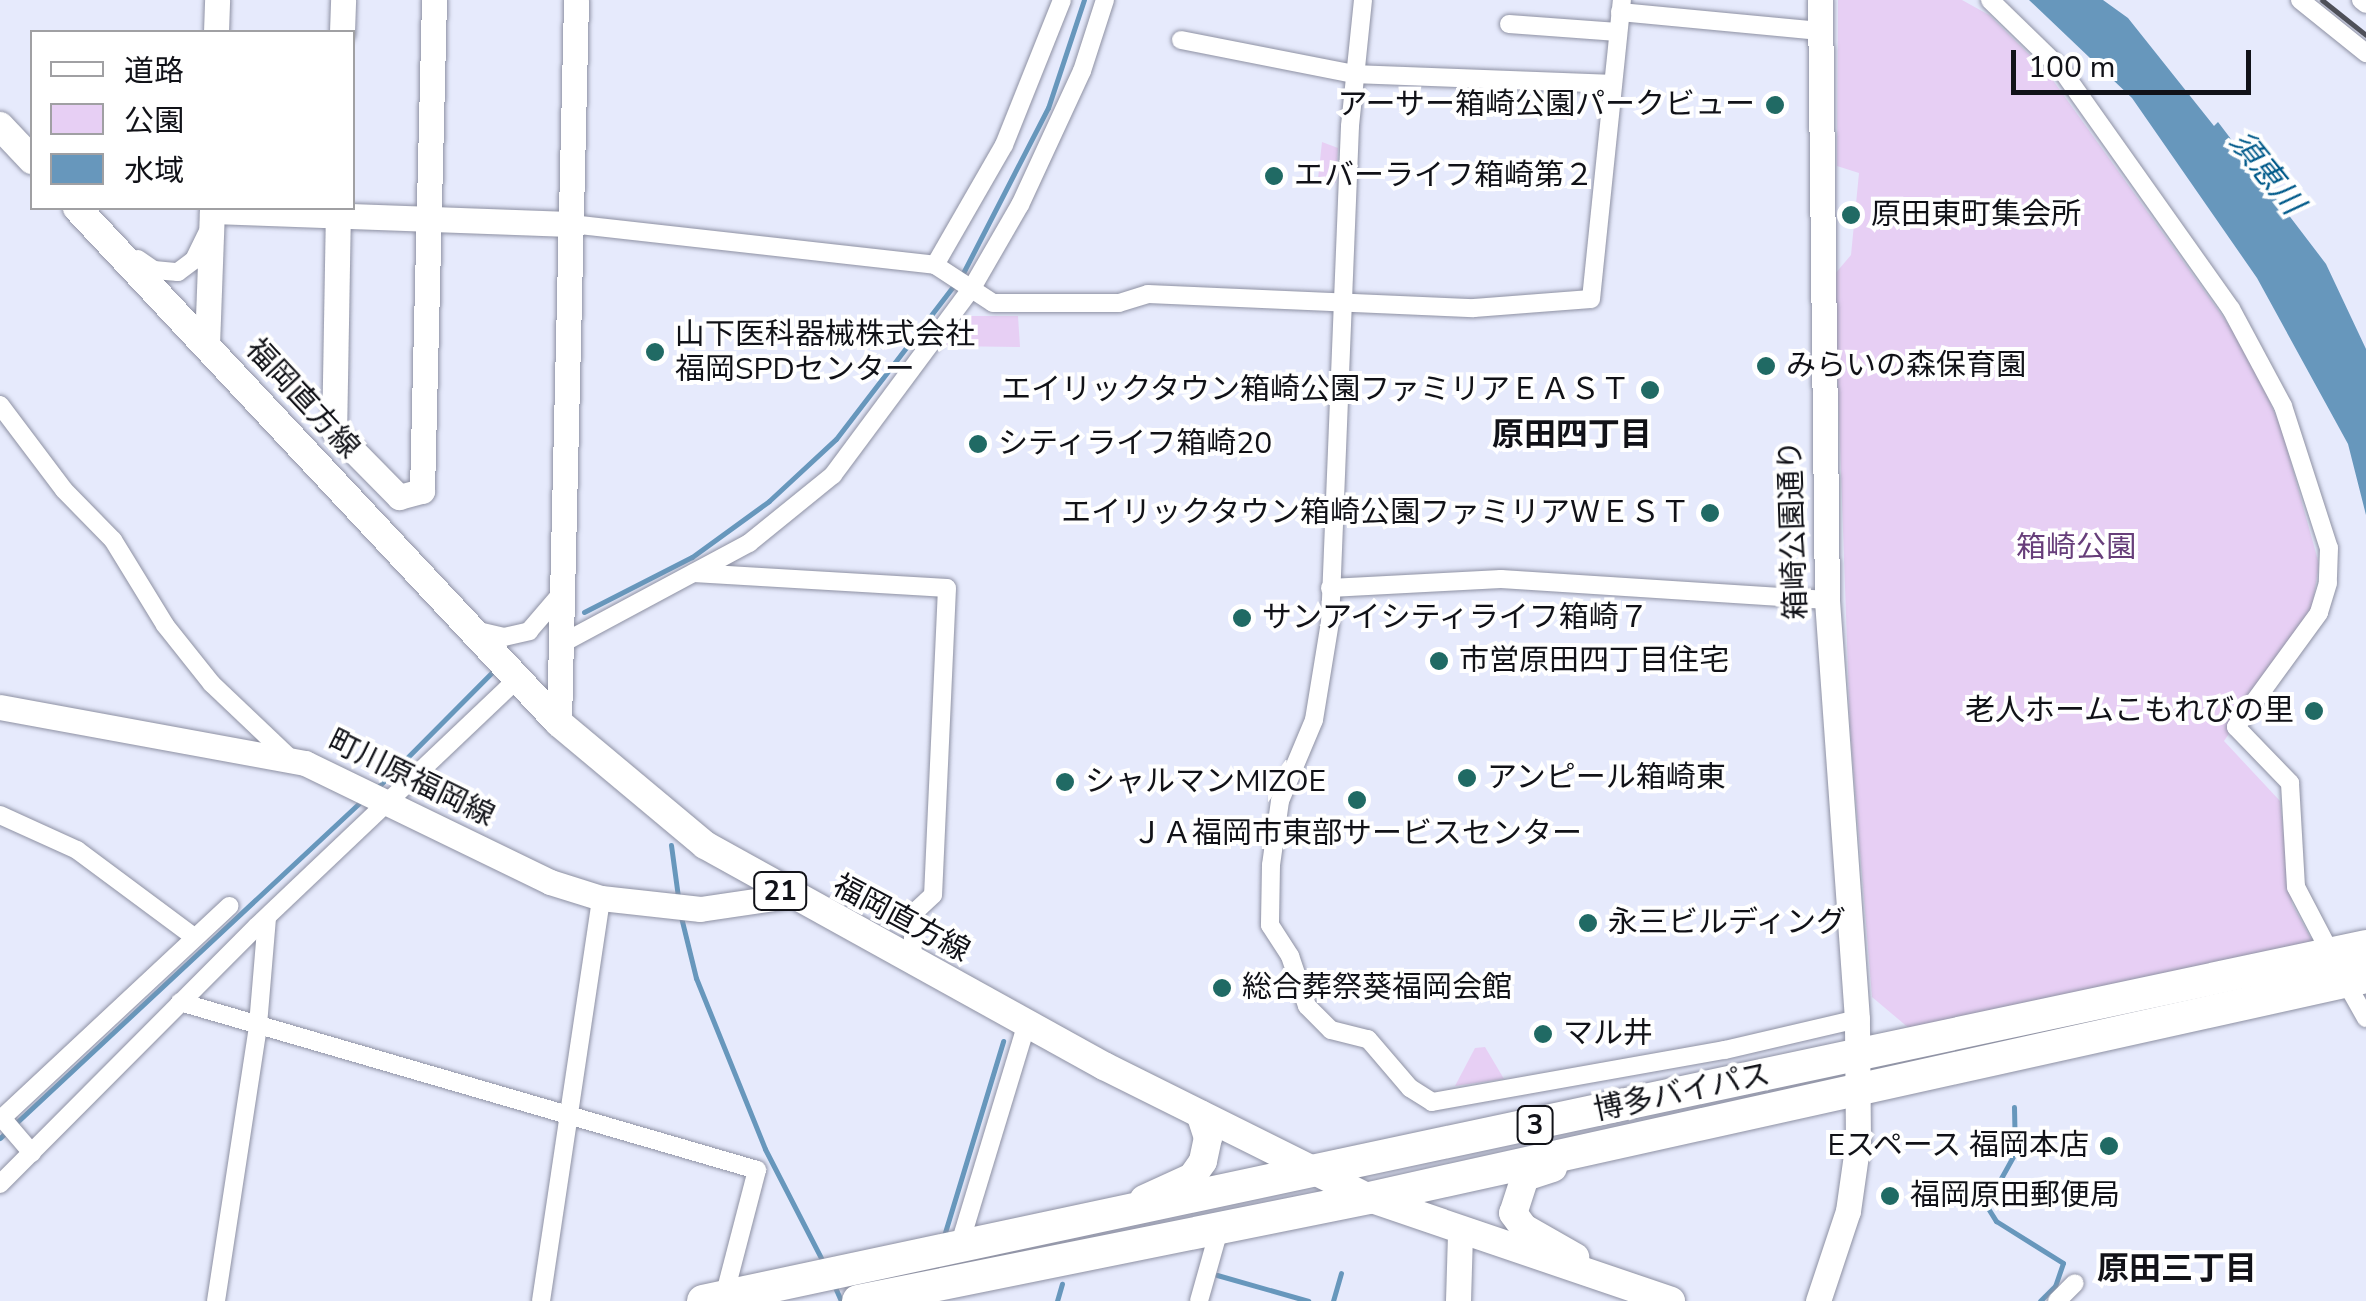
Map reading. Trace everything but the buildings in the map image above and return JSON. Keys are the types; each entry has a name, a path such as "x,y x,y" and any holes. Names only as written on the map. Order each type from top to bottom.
{"highway":[{"name":"博多バイパス","path":"713,1299 1322,1172 1856,1072 2347,971 2366,946"},
{"name":"博多バイパス","path":"858,1301 940,1293 1737,1115 1856,1072"}],"main road":[{"path":"0,126 30,158"},
{"name":"福岡直方線","path":"79,210 559,723 660,812 788,896 1200,1114 1370,1198 1460,1233 1671,1301"},
{"path":"1102,1219 1192,1177 1208,1138 1200,1114"},
{"path":"1615,1281 1517,1221 1512,1204 1524,1177 1737,1115"}],"street":[{"path":"216,30 217,0"},
{"path":"342,30 343,0"},
{"path":"338,211 334,431 399,497 422,491 434,0"},
{"path":"559,723 576,0"},
{"path":"938,268 1004,146 1062,0"},
{"path":"559,644 749,543 833,475 969,286 1054,135 1105,0"},
{"path":"1362,0 1341,304 1330,588 1314,720 1280,801 1270,925 1319,1022 1368,1039 1410,1088 1432,1102 1725,1050 1857,1019"},
{"name":"箱崎公園通り","path":"1818,1301 1852,1192 1857,1019 1827,600 1820,0"},
{"path":"1990,0 2061,69 2231,309 2283,406 2329,548 2328,583 2319,613 2236,726 2290,783 2296,887 2347,971 2366,1018"},
{"path":"2300,0 2366,53"},
{"path":"275,210 571,224 938,268 993,303 1119,303 1148,294 1474,308 1591,299 1621,6 1820,30"},
{"path":"1509,24 1618,32"},
{"path":"1180,40 1355,74 1613,84"},
{"path":"100,233 154,270 178,272 205,243 212,210"},
{"path":"207,345 212,210"},
{"path":"0,405 64,490 114,540 165,625 212,684 291,759"},
{"path":"693,573 947,588 933,895 914,914 912,962"},
{"path":"1330,588 1501,579 1827,600"},
{"path":"474,630 504,637 528,631 560,595"},
{"path":"0,1184 267,917 519,677"},
{"name":"町川原福岡線","path":"0,706 216,752 291,759 550,882 601,898 700,909 788,896"},
{"path":"0,815 77,850 193,936"},
{"path":"541,1301 601,898"},
{"path":"32,1153 2,1118 229,906"},
{"path":"216,1301 258,1025 267,917"},
{"path":"180,1002 756,1170 713,1299"},
{"path":"958,1250 1027,1024"},
{"path":"1199,1301 1219,1230"},
{"path":"1458,1301 1460,1233"},
{"path":"2057,1301 2075,1283"}],"green space":[{"name":"箱崎公園","path":"1838,0 1962,0 1989,15 2047,72 2246,349 2281,427 2319,564 2311,614 2224,741 2280,801 2292,904 2313,942 1910,1029 1872,997 1850,728 1834,275 1851,255 1859,173 1837,166"},
{"path":"1322,142 1338,148 1336,183 1318,179"},
{"path":"964,316 1018,316 1020,347 945,346"},
{"path":"1485,1047 1504,1079 1455,1086 1475,1048"}],"water":[{"path":"2029,0 2103,0 2128,18 2214,126 2218,122 2326,264 2366,349 2366,515 2348,444 2257,278 2132,98"}],"waterway":[{"path":"962,275 1048,108 1084,0"},
{"path":"584,612 692,557 769,501 836,439 955,284"},
{"path":"375,790 492,672"},
{"path":"0,1138 363,800"},
{"path":"671,845 678,897"},
{"path":"681,917 696,978 765,1149 823,1262"},
{"path":"943,1239 1003,1041"},
{"path":"2014,1107 2015,1153 1986,1205 1996,1221 2063,1263 2055,1286 2040,1301"},
{"path":"1333,1301 1341,1273"},
{"path":"1217,1275 1308,1301"},
{"path":"1057,1301 1062,1284"},
{"path":"834,1285 841,1301"}],"railway":[{"path":"2322,0 2366,35"}],"place":[{"name":"アーサー箱崎公園パークビュー","path":"1775,105"},
{"name":"エバーライフ箱崎第２","path":"1274,176"},
{"name":"原田東町集会所","path":"1851,215"},
{"name":"山下医科器械株式会社 福岡SPDセンター","path":"655,352"},
{"name":"みらいの森保育園","path":"1766,366"},
{"name":"エイリックタウン箱崎公園ファミリアＥＡＳＴ","path":"1650,390"},
{"name":"シティライフ箱崎20","path":"978,444"},
{"name":"エイリックタウン箱崎公園ファミリアＷＥＳＴ","path":"1710,513"},
{"name":"サンアイシティライフ箱崎７","path":"1242,618"},
{"name":"市営原田四丁目住宅","path":"1439,661"},
{"name":"老人ホームこもれびの里","path":"2314,711"},
{"name":"アンピール箱崎東","path":"1467,778"},
{"name":"シャルマンMIZOE","path":"1065,782"},
{"name":"ＪＡ福岡市東部サービスセンター","path":"1357,800"},
{"name":"永三ビルディング","path":"1588,923"},
{"name":"総合葬祭葵福岡会館","path":"1222,988"},
{"name":"マル井","path":"1543,1034"},
{"name":"Eスペース 福岡本店","path":"2109,1146"},
{"name":"福岡原田郵便局","path":"1890,1196"}],"district":[{"name":"原田四丁目","path":"1572,435"},
{"name":"原田三丁目","path":"2177,1269"}],"water label":[{"name":"須恵川","path":"2266,173"}]}
